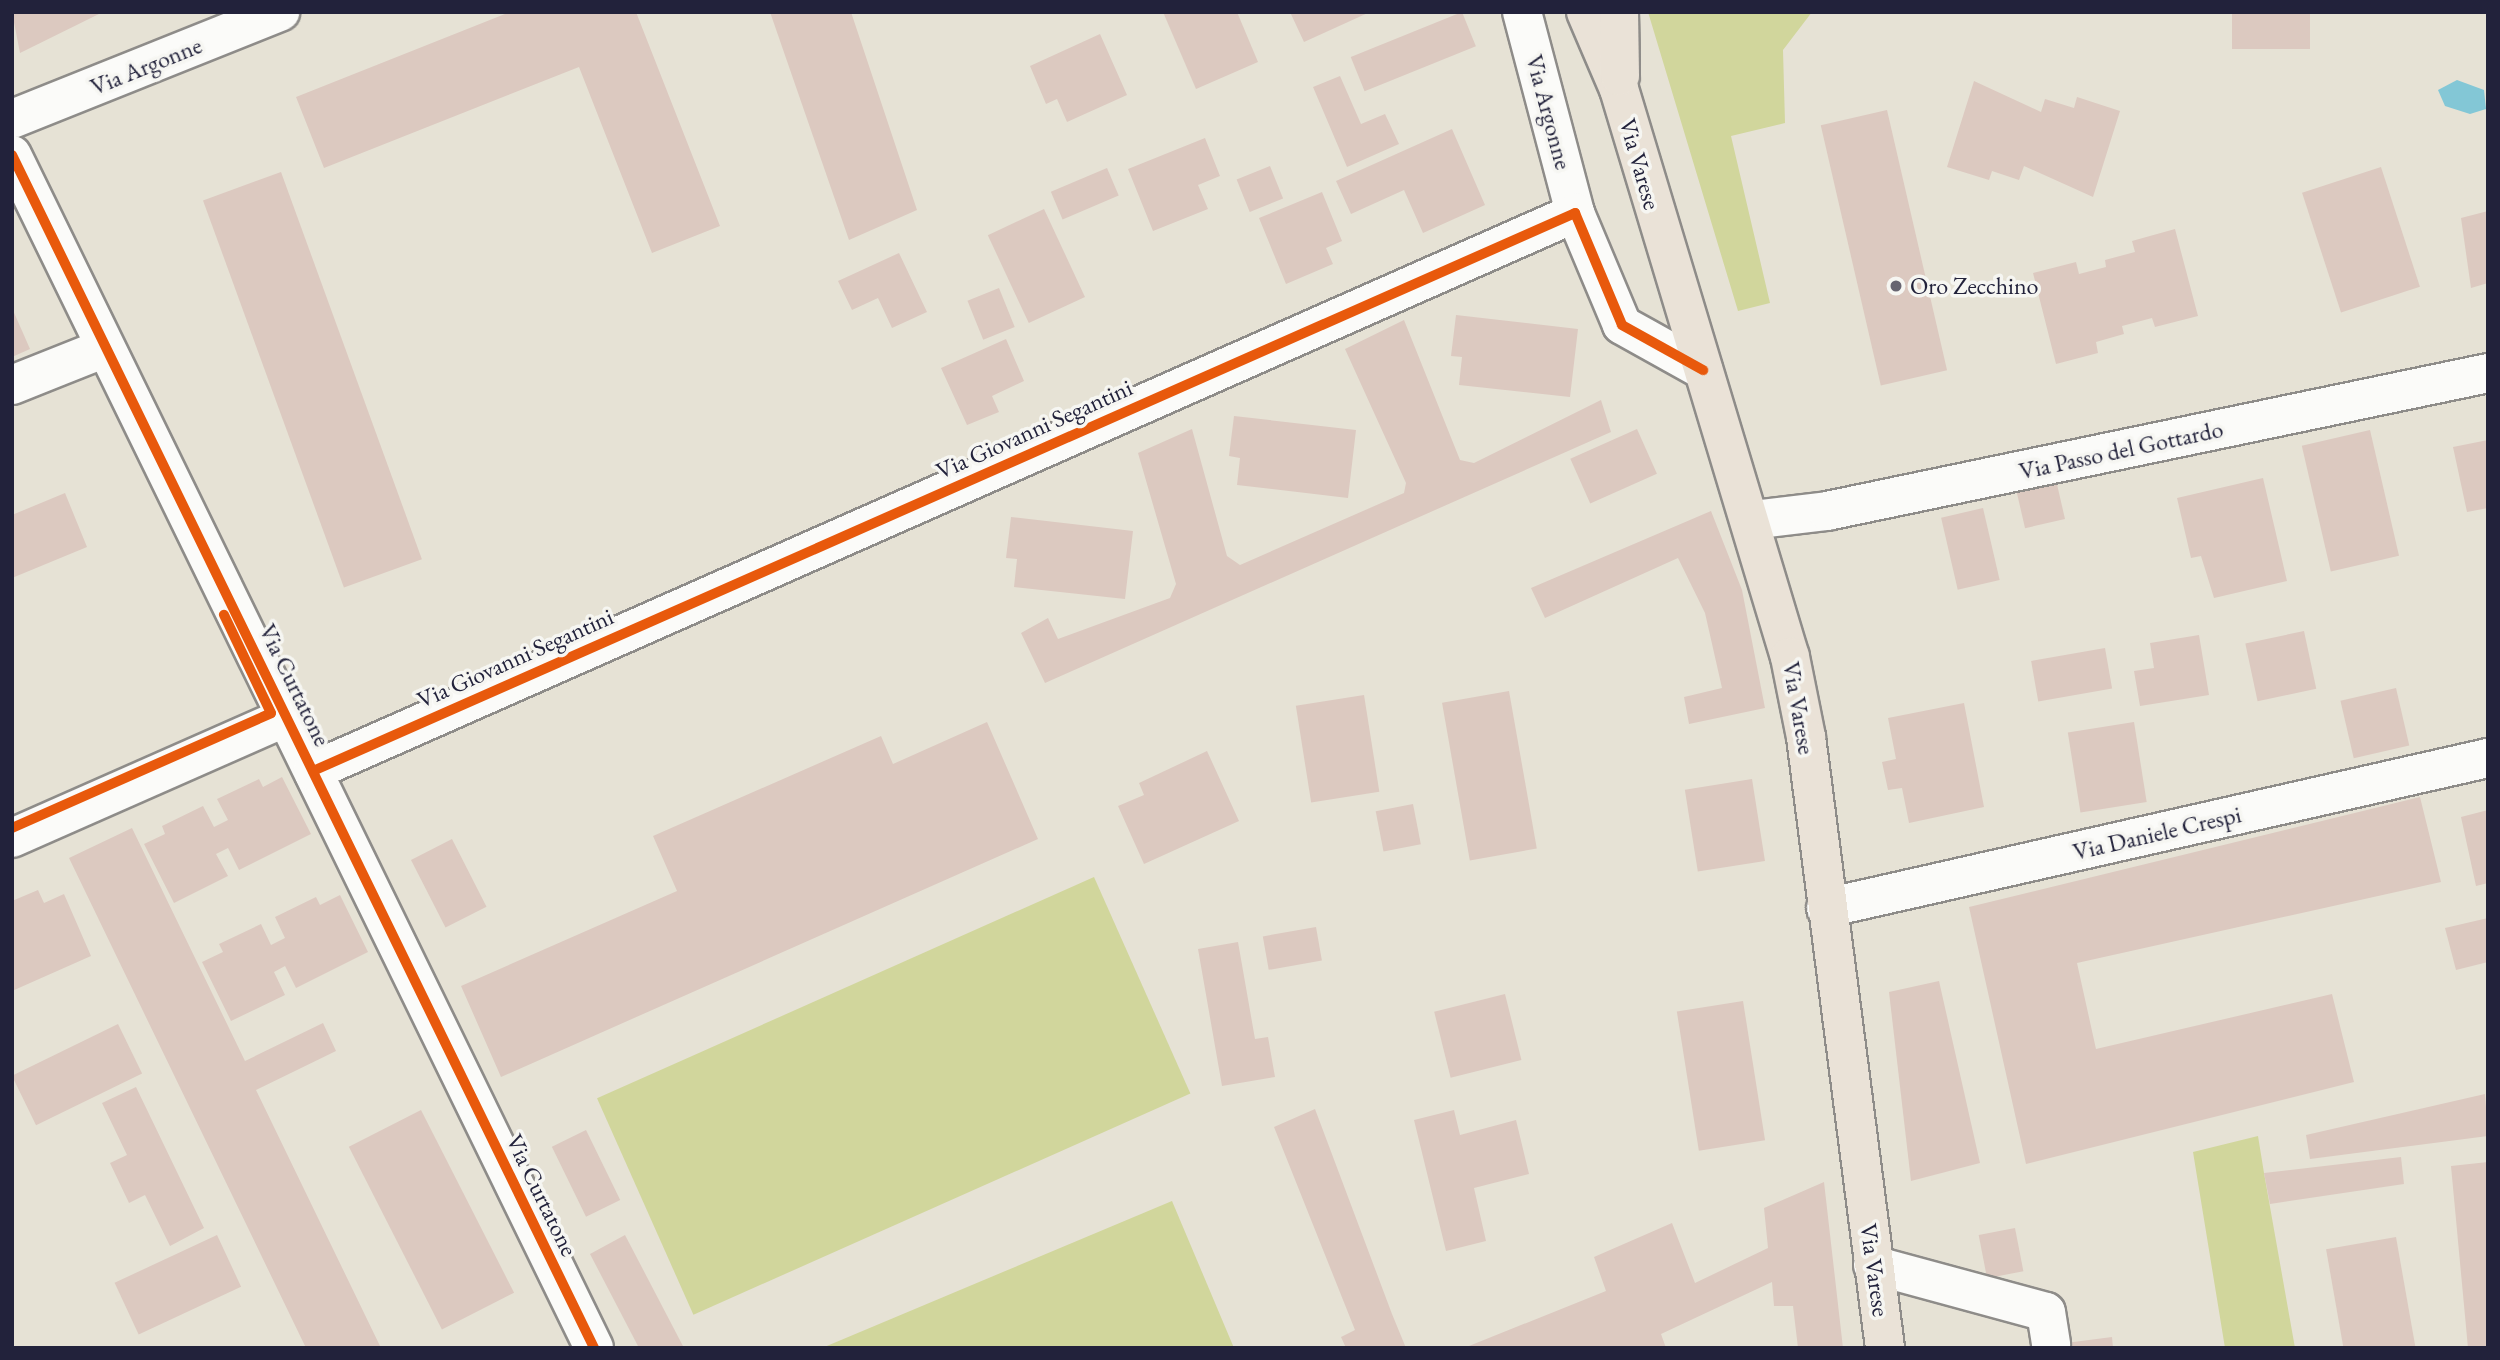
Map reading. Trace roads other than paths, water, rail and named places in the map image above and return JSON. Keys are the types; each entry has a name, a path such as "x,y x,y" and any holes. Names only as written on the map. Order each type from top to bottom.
{"main road":[{"name":"Via Varese","path":"1586,12 1619,89 1703,370 1752,520 1806,737 1885,1348"},
{"name":"Via Varese","path":"1619,12 1619,89"}],"street":[{"name":"Via Argonne","path":"12,119 280,12"},
{"name":"Via Argonne","path":"1522,12 1575,213"},
{"name":"Via Curtatone","path":"12,155 594,1348"},
{"path":"1575,213 1622,326 1703,370"},
{"name":"Via Giovanni Segantini","path":"313,771 1575,213"},
{"path":"12,385 105,348"},
{"name":"Via Passo del Gottardo","path":"1752,520 1827,511 2488,373"},
{"path":"12,838 288,716"},
{"name":"Via Daniele Crespi","path":"1826,908 2488,758"},
{"path":"1873,1265 2046,1312 2051,1345"}],"water":[{"path":"2457,80 2484,90 2486,109 2470,114 2445,106 2438,90"}],"place":[{"name":"Oro Zecchino","path":"1896,286"}]}
